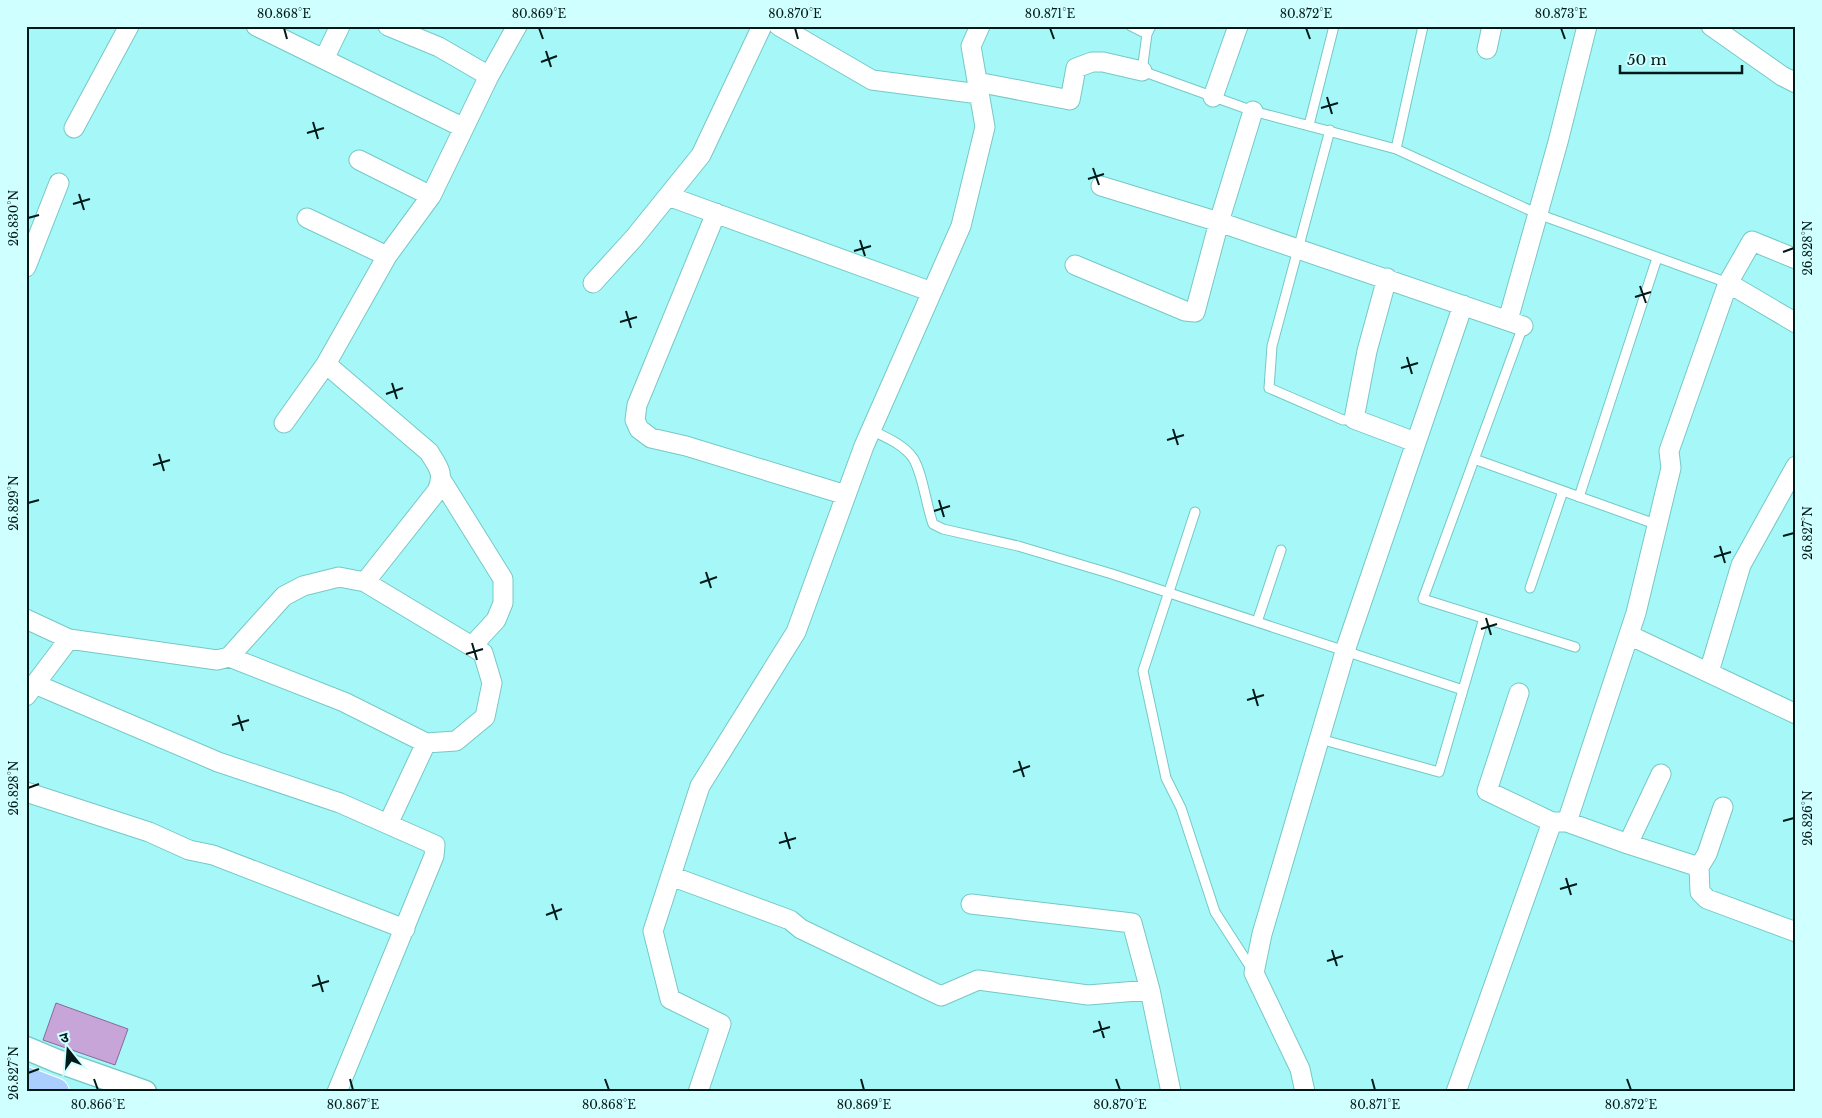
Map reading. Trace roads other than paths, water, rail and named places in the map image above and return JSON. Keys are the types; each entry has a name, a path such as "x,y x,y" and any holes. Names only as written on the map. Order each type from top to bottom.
{"highway":[{"path":"26,1081 55,1092"}],"street":[{"path":"74,128 129,26"},
{"path":"256,26 460,126"},
{"path":"324,59 340,26"},
{"path":"388,26 440,47 489,76"},
{"path":"284,423 326,364 387,256 431,196 489,76 517,26"},
{"path":"593,283 634,238 701,155 762,26"},
{"path":"779,26 872,80 978,88 1070,100 1076,68 1092,62 1103,62 1142,71"},
{"path":"1213,97 1238,26"},
{"path":"1487,49 1492,26"},
{"path":"1101,186 1219,222 1515,323 1538,214 1587,26"},
{"path":"1711,26 1730,32 1782,76 1796,83"},
{"path":"698,1092 721,1024 670,999 653,931 700,786 796,632 872,430 961,226 985,127 971,46 974,28"},
{"path":"1075,264 1185,312 1195,312 1219,222 1253,111"},
{"path":"359,160 431,196"},
{"path":"26,267 59,183"},
{"path":"668,196 932,292"},
{"path":"716,213 637,405 635,420 639,429 651,438 686,446 846,495"},
{"path":"307,218 387,256"},
{"path":"1456,1092 1560,822 1629,635 1671,468 1669,451 1728,283 1752,241 1796,259"},
{"path":"1387,278 1367,352 1354,419 1415,442"},
{"path":"1728,283 1796,323"},
{"path":"1305,1092 1300,1069 1254,973 1262,934 1345,652 1462,305"},
{"path":"326,364 429,452 440,469 442,481 503,579 503,602 496,620 472,646"},
{"path":"1709,672 1741,565 1796,466"},
{"path":"365,582 438,491 442,481"},
{"path":"26,619 69,639 217,660 229,657 284,596 303,586 339,577 365,582 483,653 492,683 485,717 456,741 426,743 344,702 229,657"},
{"path":"1629,635 1794,708"},
{"path":"69,639 31,690 218,762 340,803 435,845 434,856 337,1092"},
{"path":"1519,693 1487,791 1560,822 1699,867"},
{"path":"388,824 426,743"},
{"path":"1628,844 1661,774"},
{"path":"26,792 149,832 189,850 214,855 405,929"},
{"path":"1723,807 1707,854 1699,867 1700,892 1707,899 1796,932"},
{"path":"671,876 790,920 801,929 941,996 978,980 1088,995 1150,990"},
{"path":"971,904 1132,923 1150,990 1171,1092"},
{"path":"26,1048 57,1061 91,1083 145,1092"}],"lane":[{"path":"1130,26 1149,30 1142,71 1253,111 1396,149 1538,214 1728,283"},
{"path":"1309,125 1334,26"},
{"path":"1396,149 1423,26"},
{"path":"1330,130 1272,346 1269,388 1343,420 1354,419"},
{"path":"1579,497 1657,258"},
{"path":"1515,323 1474,459 1423,599 1575,647"},
{"path":"872,430 897,443 912,457 918,470 933,524 943,529 1018,546 1463,690"},
{"path":"1474,459 1658,525"},
{"path":"1530,588 1564,491"},
{"path":"1194,512 1143,671 1166,778 1180,808 1215,912 1254,973"},
{"path":"1257,622 1281,550"},
{"path":"1320,738 1439,772 1484,618"}]}
